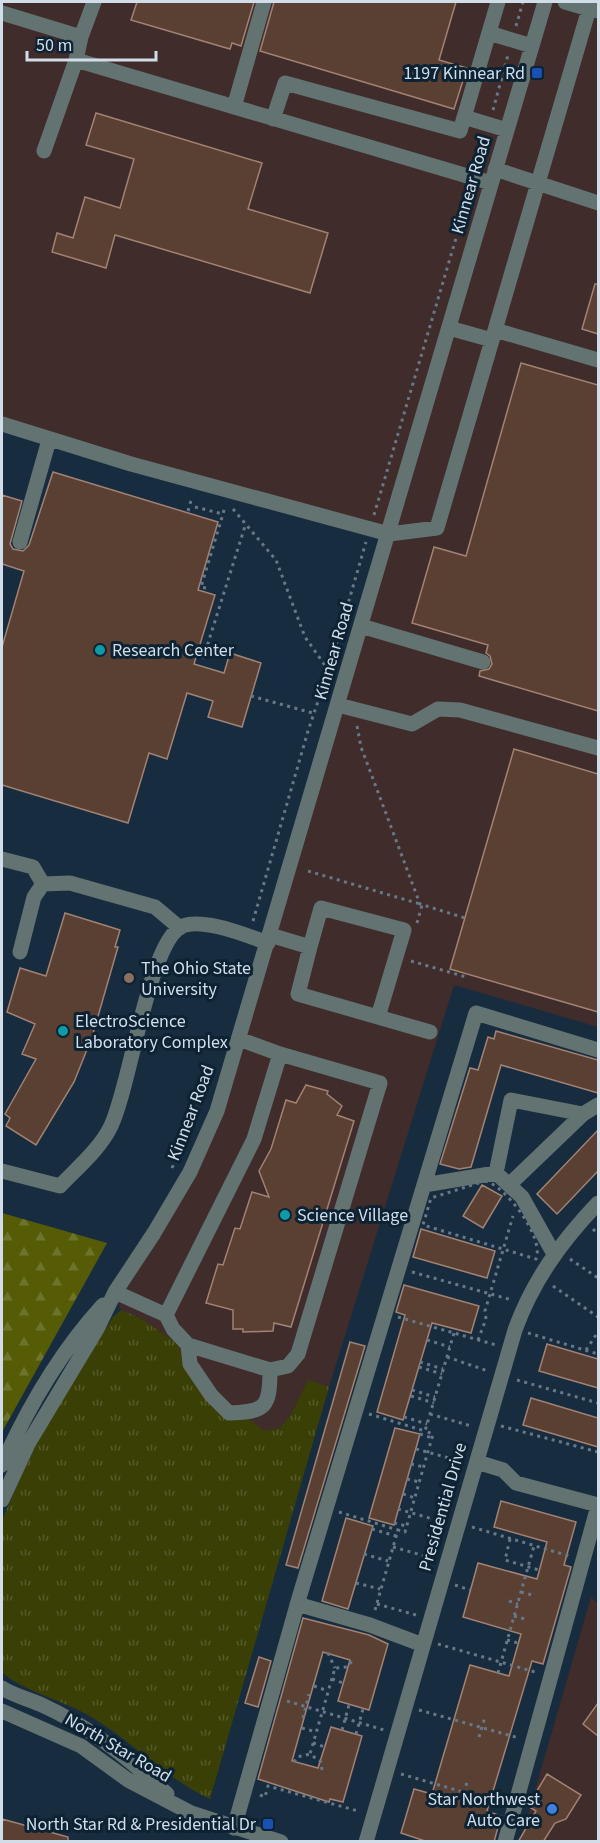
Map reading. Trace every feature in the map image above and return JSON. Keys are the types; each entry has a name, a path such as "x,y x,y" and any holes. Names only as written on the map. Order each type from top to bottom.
{"street":[{"path":"44,151 94,2"},
{"path":"234,107 264,2"},
{"path":"273,119 285,83 460,130 498,2"},
{"name":"Kinnear Road","path":"2,1500 28,1444 97,1329 115,1292 154,1233 190,1172 217,1111 545,2"},
{"path":"2,424 49,440 389,534 437,528 539,182 594,10 565,2"},
{"path":"2,13 81,37"},
{"path":"489,33 532,45"},
{"path":"76,60 473,178 493,176 539,182 598,203"},
{"path":"464,117 507,130"},
{"path":"449,328 494,335 598,360"},
{"path":"20,542 49,440"},
{"path":"361,627 483,662"},
{"path":"338,705 412,724 438,709 460,710 598,748"},
{"path":"2,859 33,867 43,884"},
{"path":"43,884 70,883 155,907 180,928"},
{"path":"20,952 34,897 43,884"},
{"path":"378,1017 404,930 321,908 298,994 430,1032"},
{"path":"2,1171 60,1186 89,1156 111,1127 162,952 180,928 200,923 250,937 310,947"},
{"path":"234,1828 297,1604 476,1013 598,1050"},
{"path":"115,1292 166,1315 173,1329 188,1345 270,1370 288,1366 298,1354 380,1083 280,1054 239,1039"},
{"path":"166,1315 254,1139 280,1054"},
{"path":"496,1173 511,1100 583,1114"},
{"path":"510,1184 583,1114 598,1105"},
{"path":"424,1185 496,1173 522,1197 556,1252"},
{"name":"Presidential Drive","path":"366,1842 515,1330 539,1276 556,1252 598,1203"},
{"name":"Kinnear Road","path":"2,1465 16,1432 52,1371 86,1323 115,1292"},
{"path":"188,1345 190,1364 211,1395 229,1413 250,1412 264,1407 270,1396 270,1370"},
{"path":"476,1464 503,1470 516,1483 598,1505 505,1842"},
{"path":"297,1604 424,1642"},
{"name":"North Star Road","path":"2,1688 44,1706 88,1730 138,1767 180,1806"},
{"name":"North Star Road","path":"2,1711 81,1746 128,1780 180,1806 234,1828 281,1842"}],"path":[{"path":"250,937 308,731 316,714 523,2"},
{"path":"206,588 201,587 223,514 228,505 276,560 305,637 328,671"},
{"path":"195,507 223,514"},
{"path":"203,659 246,523"},
{"path":"251,696 316,714"},
{"path":"356,722 361,747 420,904"},
{"path":"308,871 465,918"},
{"path":"406,960 466,978 467,974"},
{"path":"169,1173 183,1144"},
{"path":"485,1181 500,1188 516,1208 529,1227 538,1255 536,1259 423,1225 431,1198 485,1181"},
{"path":"477,1340 486,1319 485,1311 516,1208"},
{"path":"556,1252 598,1278"},
{"path":"399,1268 525,1304"},
{"path":"539,1276 598,1317"},
{"path":"385,1314 509,1349"},
{"path":"515,1330 598,1354"},
{"path":"585,1350 598,1332"},
{"path":"425,1431 454,1333"},
{"path":"427,1340 450,1347"},
{"path":"447,1357 598,1403"},
{"path":"442,1374 420,1365 443,1369"},
{"path":"412,1390 435,1397"},
{"path":"411,1396 434,1402"},
{"path":"326,1509 405,1532 433,1434 356,1410"},
{"path":"430,1414 598,1452"},
{"path":"404,1417 427,1424"},
{"path":"420,1434 432,1438"},
{"path":"416,1449 476,1464"},
{"path":"411,1464 424,1467"},
{"path":"407,1479 419,1482"},
{"path":"403,1494 415,1498"},
{"path":"398,1509 583,1560"},
{"path":"394,1523 406,1526"},
{"path":"372,1529 396,1536"},
{"path":"374,1614 398,1530"},
{"path":"510,1539 505,1560 539,1570"},
{"path":"498,1673 534,1546"},
{"path":"393,1547 447,1563"},
{"path":"364,1554 389,1561"},
{"path":"356,1582 381,1589"},
{"path":"521,1592 532,1595"},
{"path":"509,1601 518,1604"},
{"path":"377,1604 431,1619"},
{"path":"514,1616 525,1619"},
{"path":"507,1640 518,1643"},
{"path":"424,1642 551,1677"},
{"path":"310,1754 335,1668 328,1653"},
{"path":"335,1668 347,1667 353,1660"},
{"path":"332,1679 343,1683"},
{"path":"314,1686 328,1691"},
{"path":"303,1718 309,1694"},
{"path":"271,1697 398,1734"},
{"path":"342,1730 349,1704"},
{"path":"406,1706 533,1742"},
{"path":"356,1734 363,1709"},
{"path":"479,1737 485,1717"},
{"path":"302,1728 316,1732"},
{"path":"313,1743 326,1746"},
{"path":"294,1762 297,1757 310,1754 321,1762 322,1770"},
{"path":"387,1770 515,1807"},
{"path":"464,1793 467,1782"},
{"path":"244,1791 265,1797 268,1786 374,1815"}],"shaded area":[{"path":"2,2 598,2 598,1027 454,985 329,1387 308,1381 290,1416 279,1429 263,1430 242,1416 140,1318 121,1310 115,1292 204,1142 389,535 2,424"},
{"path":"591,1597 598,1604 598,1841 520,1842"}],"green space":[{"path":"2,1213 107,1243 2,1432"},
{"path":"121,1310 140,1318 174,1341 226,1401 263,1430 279,1429 290,1416 308,1380 329,1387 210,1799 178,1781 88,1715 31,1690 2,1672 2,1520 42,1429 113,1317"}],"building":[{"path":"137,2 254,2 241,46 232,43 230,49 131,20"},
{"path":"274,2 456,2 439,60 467,68 454,109 260,51"},
{"path":"96,113 262,163 248,209 328,233 310,293 115,235 106,268 52,252 57,233 73,238 85,197 120,208 134,159 86,145"},
{"path":"595,284 598,284 598,334 582,329"},
{"path":"521,363 598,385 598,711 479,676 480,671 489,669 492,664 490,656 486,653 488,645 412,623 434,547 466,556"},
{"name":"Research Center","path":"53,472 218,522 198,590 215,595 194,664 224,673 230,653 261,663 242,727 208,717 213,701 187,693 167,759 149,753 128,823 2,785 2,647 24,571 2,564 2,495 22,501 10,544 13,549 23,551 29,545"},
{"path":"514,749 598,774 598,1012 450,969"},
{"name":"ElectroScience Laboratory Complex","path":"65,913 120,930 115,947 118,947 92,1037 74,1082 36,1145 6,1126 10,1118 5,1114 36,1059 22,1054 35,1024 7,1012 20,968 46,976"},
{"path":"496,1031 598,1060 598,1093 501,1065 471,1167 459,1169 440,1164 470,1068 478,1070 488,1037 494,1039"},
{"name":"Science Village","path":"306,1085 328,1091 327,1094 342,1106 337,1115 354,1121 291,1327 274,1323 273,1331 243,1332 243,1329 233,1329 233,1310 206,1303 218,1264 223,1265 235,1228 240,1229 252,1192 269,1197 259,1171 271,1149 286,1100 296,1103"},
{"path":"598,1130 598,1171 557,1214 537,1194"},
{"path":"482,1185 502,1196 483,1228 463,1216"},
{"path":"421,1229 495,1251 487,1278 413,1257"},
{"path":"404,1285 479,1306 471,1333 432,1323 403,1420 377,1412 405,1315 396,1312"},
{"path":"350,1342 365,1346 298,1568 286,1565"},
{"path":"547,1344 598,1359 598,1388 539,1371"},
{"path":"531,1398 598,1418 598,1447 523,1425"},
{"path":"395,1428 420,1434 394,1525 369,1518"},
{"path":"501,1501 576,1522 564,1565 571,1567 543,1664 532,1661 487,1811 501,1816 494,1842 428,1842 401,1833 414,1789 432,1794 470,1665 509,1676 521,1634 463,1617 478,1563 537,1579 547,1542 494,1527"},
{"path":"346,1518 373,1526 348,1609 322,1601"},
{"path":"303,1618 369,1635 388,1644 369,1710 338,1701 350,1660 323,1652 304,1718 292,1761 318,1768 331,1727 362,1736 343,1802 330,1799 329,1802 258,1779"},
{"path":"259,1657 271,1661 258,1707 245,1703"},
{"path":"598,1703 598,1736 583,1724"},
{"name":"Star Northwest Auto Care","path":"547,1774 581,1795 566,1819 555,1823 543,1842 518,1842 536,1811 528,1806"},
{"path":"2,1819 68,1837 68,1842 2,1842"}],"place":[{"name":"1197 Kinnear Rd","path":"537,73"},
{"name":"Research Center","path":"100,650"},
{"name":"The Ohio State University","path":"129,978"},
{"name":"ElectroScience Laboratory Complex","path":"63,1031"},
{"name":"Science Village","path":"285,1215"},
{"name":"Star Northwest Auto Care","path":"552,1809"},
{"name":"North Star Rd & Presidential Dr","path":"268,1824"}]}
